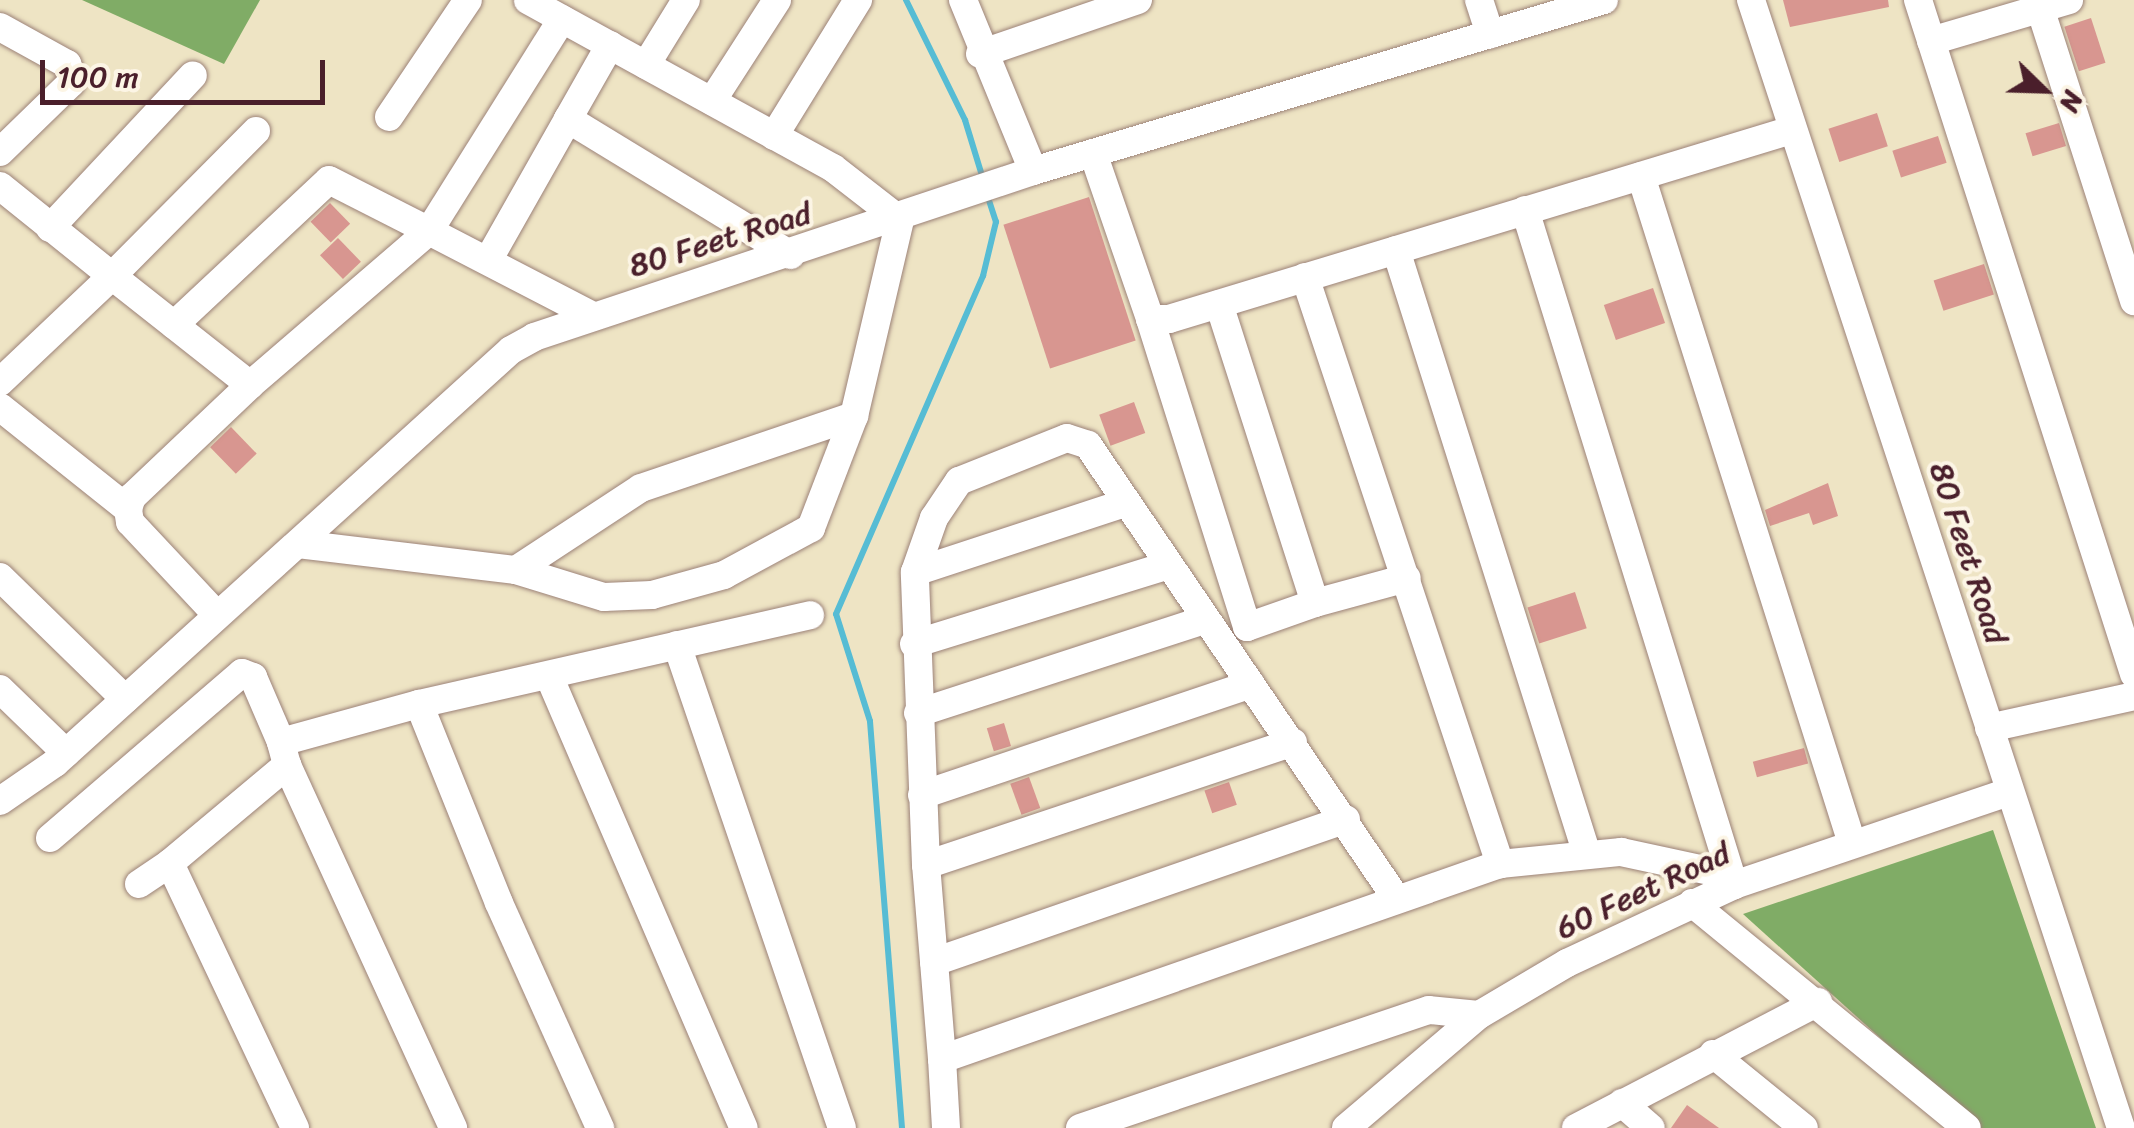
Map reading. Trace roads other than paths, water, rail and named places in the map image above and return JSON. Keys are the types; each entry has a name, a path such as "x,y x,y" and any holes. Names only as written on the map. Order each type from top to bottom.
{"street":[{"path":"389,118 468,0"},
{"path":"298,544 516,570 604,597 652,595 765,557 811,528 854,416 900,220 833,168 528,0"},
{"path":"646,65 686,0"},
{"path":"712,101 776,0"},
{"path":"774,136 858,0"},
{"path":"963,0 980,54 1032,171"},
{"path":"980,54 1138,0"},
{"path":"1479,0 1490,34"},
{"name":"80 Feet Road","path":"0,801 66,753 511,350 592,316 900,220 1032,171 1604,0"},
{"name":"80 Feet Road","path":"1751,0 2121,1128"},
{"path":"1918,0 2134,674"},
{"path":"1931,40 2069,0"},
{"path":"2040,8 2134,300"},
{"path":"217,615 130,522 128,509 132,497 250,385 428,231 562,19"},
{"path":"0,27 67,64 72,74 71,83 5,139"},
{"path":"490,257 610,45"},
{"path":"50,228 194,75"},
{"path":"568,119 791,255"},
{"path":"1150,318 1218,304 1792,130"},
{"path":"0,382 256,131"},
{"path":"1093,153 1150,318 1247,627 1406,578"},
{"path":"1641,176 1852,843"},
{"path":"174,325 329,180 428,231 490,257 592,316"},
{"path":"0,186 250,385"},
{"path":"942,1060 1500,864 1586,851 1731,880 1525,210"},
{"path":"1396,250 1586,851"},
{"path":"1306,277 1500,864"},
{"path":"1218,304 1315,603"},
{"path":"0,406 128,509"},
{"path":"516,570 642,488 854,416"},
{"path":"946,1128 926,864 914,572 934,518 959,482 1068,438 1088,444 1166,566 1293,742 1396,898"},
{"path":"914,572 1125,503"},
{"path":"914,644 1166,566"},
{"path":"0,577 125,699"},
{"path":"139,884 170,863 284,754 419,704 810,615"},
{"path":"918,712 1205,620"},
{"path":"677,645 842,1128"},
{"path":"50,838 242,673 253,677 453,1128"},
{"path":"549,676 744,1128"},
{"path":"922,794 1251,684"},
{"path":"0,688 66,753"},
{"path":"1989,728 2134,696"},
{"path":"419,704 600,1128"},
{"path":"926,864 1293,742"},
{"name":"60 Feet Road","path":"1364,1122 1479,1015 1731,880 2009,792"},
{"path":"934,962 1346,819"},
{"path":"170,863 295,1128"},
{"path":"1692,903 1818,1002 1967,1128"},
{"path":"1576,1128 1818,1002"},
{"path":"1080,1128 1429,1010 1479,1015"},
{"path":"1713,1054 1804,1128"},
{"path":"1622,1103 1651,1128"}],"waterway":[{"path":"906,0 965,120 984,182"},
{"path":"902,1128 870,721 836,614 983,276 996,222 987,194"}]}
